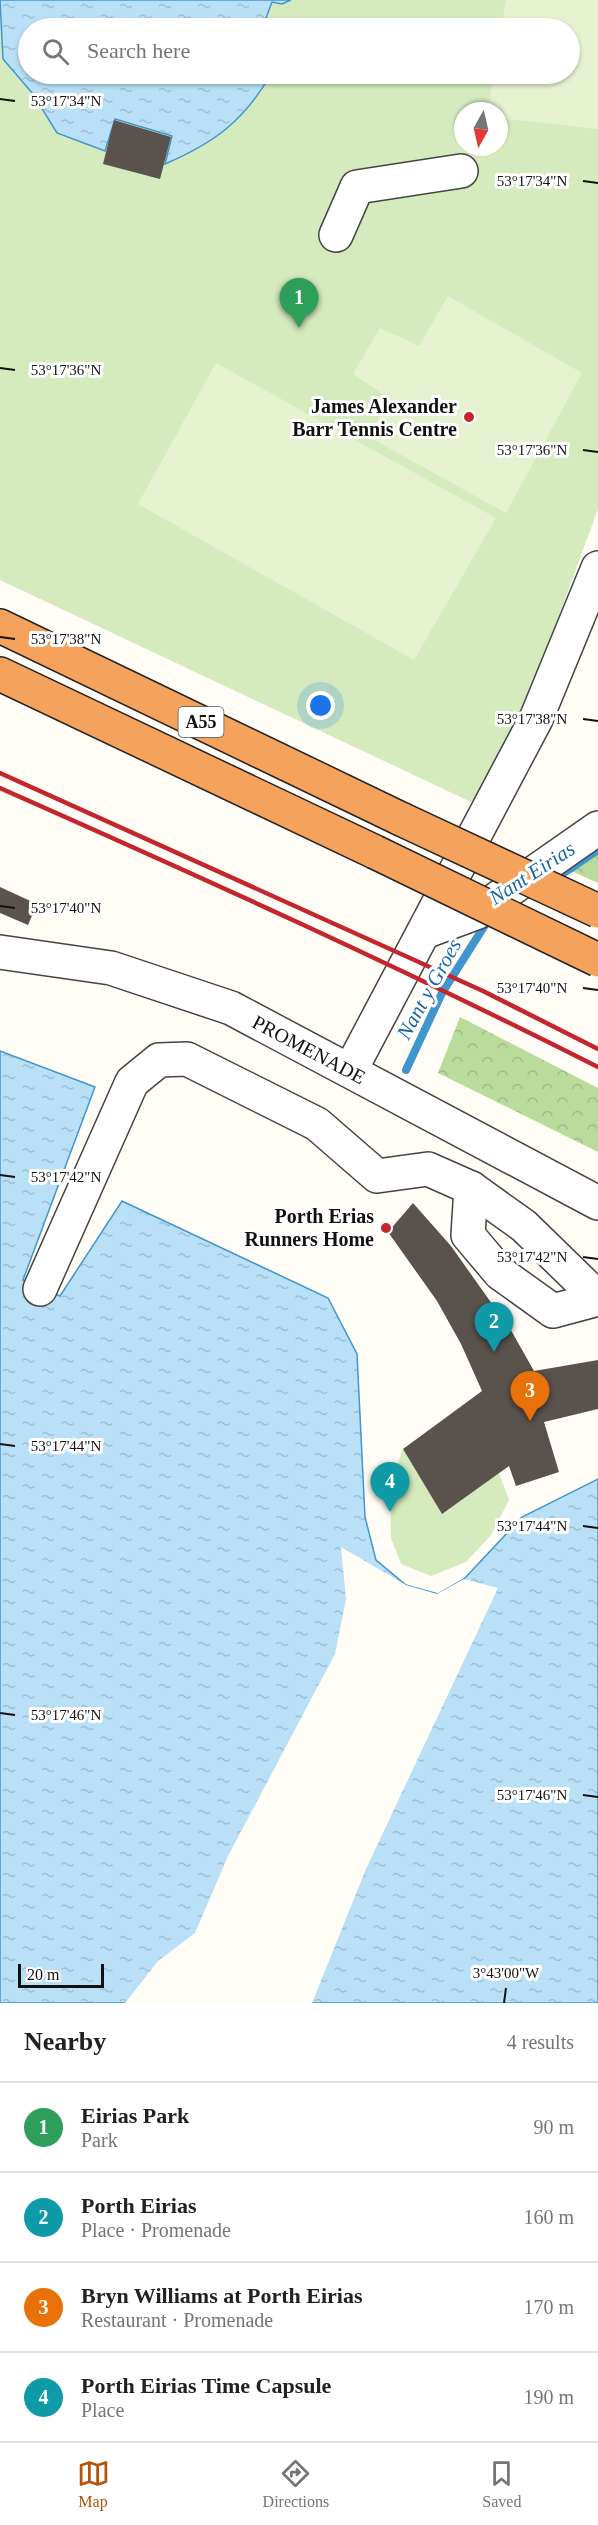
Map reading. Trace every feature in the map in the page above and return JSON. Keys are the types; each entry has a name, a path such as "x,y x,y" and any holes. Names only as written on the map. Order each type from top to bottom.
{"highway":[{"name":"A55","path":"0,626 598,911"},
{"name":"A55","path":"0,674 598,960"}],"street":[{"path":"336,235 357,187 461,171"},
{"path":"351,1069 536,718 598,568"},
{"path":"424,932 478,912 598,828"},
{"name":"PROMENADE","path":"0,952 111,968 231,1008 351,1069 598,1203"},
{"path":"40,1289 132,1082 159,1060 187,1059 317,1124 377,1176 428,1169 471,1188 524,1226 598,1299"},
{"path":"471,1188 468,1235 500,1273 553,1311 598,1299"}],"green space":[{"path":"0,0 598,0 598,509 488,810 0,580"},
{"path":"506,0 598,0 598,129 508,119 508,102 489,102 492,84 580,84 580,18 503,18"},
{"name":"James Alexander Barr Tennis Centre","path":"448,296 582,373 506,513 369,437 389,398 353,374 380,328 419,346"},
{"path":"216,363 496,518 414,660 138,504"},
{"path":"598,850 598,883 569,870"},
{"path":"460,1017 598,1088 598,1152 438,1073"},
{"path":"403,1449 442,1513 499,1473 509,1500 491,1535 466,1562 431,1576 401,1564 391,1538 390,1485"}],"water":[{"path":"0,0 291,0 282,4 272,2 266,18 18,18 18,76 3,59"},
{"path":"24,84 265,84 239,118 226,129 198,148 165,164 172,136 115,119 105,151 57,133"},
{"path":"0,1051 95,1087 23,1280 60,1296 122,1201 328,1298 357,1354 365,1517 376,1560 406,1585 438,1594 464,1579 522,1517 598,1479 598,2003 0,2003"}],"pier":[{"path":"341,1547 406,1585 437,1594 464,1579 498,1588 366,1869 312,2003 125,2003 158,1961 195,1933 228,1856 335,1654 346,1599"}],"building":[{"path":"114,120 171,137 160,179 103,164"},
{"path":"0,887 37,904 28,925 0,913"},
{"path":"413,1203 451,1246 512,1332 534,1371 598,1360 598,1409 544,1422 559,1472 516,1486 509,1466 442,1514 403,1449 482,1391 461,1344 437,1301 388,1232"}],"waterway":[{"name":"Nant Eirias","path":"552,881 598,850"},
{"name":"Nant y Groes","path":"406,1070 442,993 485,925 491,921"}],"railway":[{"path":"0,773 483,991 598,1049"},
{"path":"0,788 301,924 598,1067"}],"place":[{"name":"Eirias Park","path":"299,328"},
{"name":"James Alexander Barr Tennis Centre","path":"469,417"},
{"name":"Porth Erias Runners Home","path":"386,1228"},
{"name":"Porth Eirias","path":"494,1352"},
{"name":"Bryn Williams at Porth Eirias","path":"530,1421"},
{"name":"Porth Eirias Time Capsule","path":"390,1512"}]}
